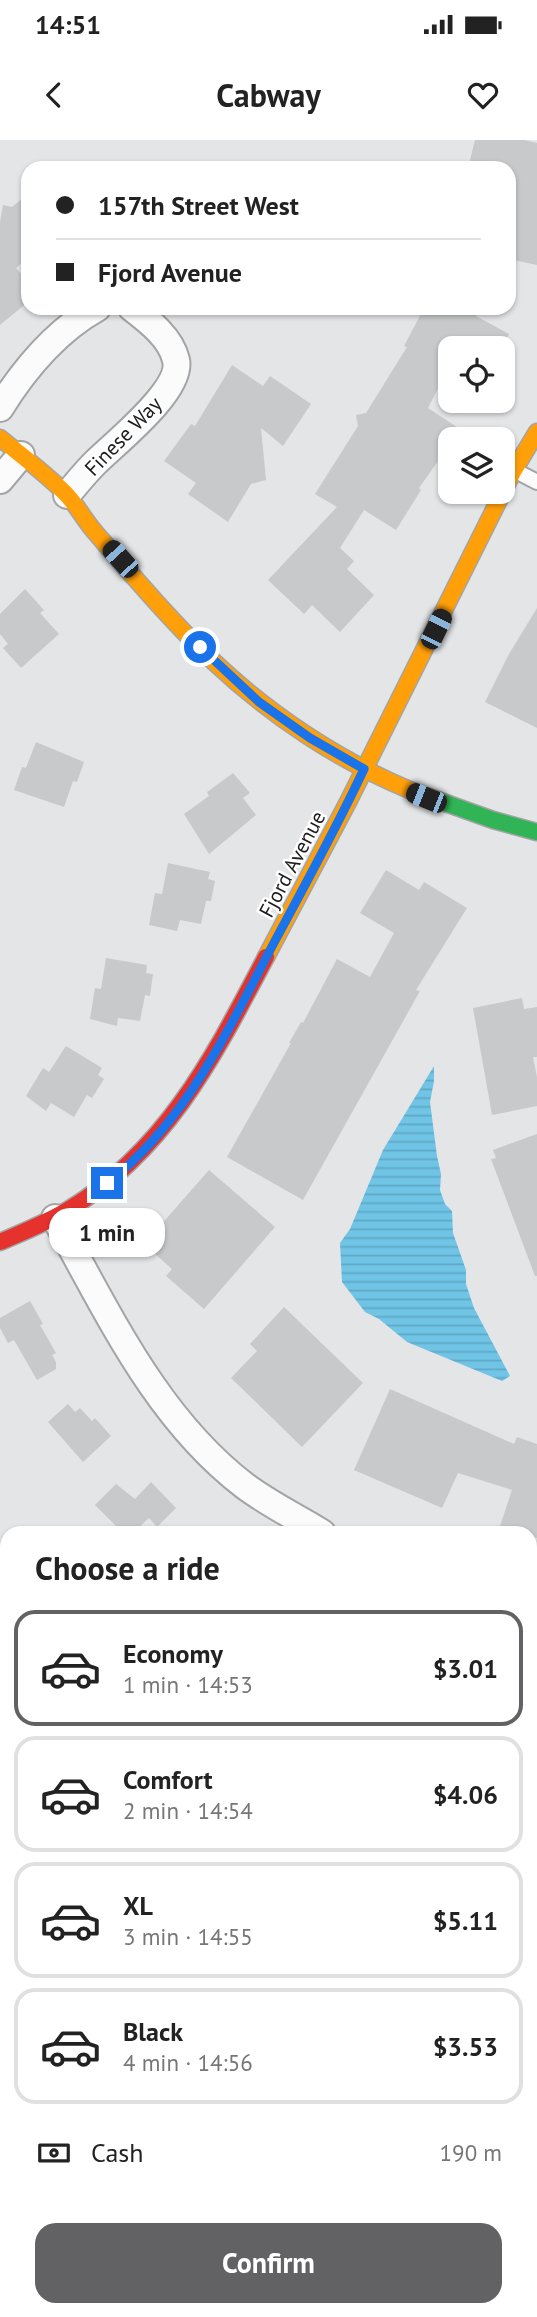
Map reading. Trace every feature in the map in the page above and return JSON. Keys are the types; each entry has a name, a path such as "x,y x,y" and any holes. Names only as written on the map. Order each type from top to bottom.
{"street":[{"path":"0,408 30,363 68,328 87,315"},
{"name":"Finese Way","path":"67,495 93,465 160,399 174,378 177,362 168,341 140,315"},
{"name":"Fjord Avenue","path":"515,468 537,432"},
{"path":"0,438 67,495 86,521 214,662 259,702 310,738 364,769 426,798 537,832"},
{"path":"0,480 21,455"},
{"name":"Fjord Avenue","path":"0,1242 55,1218 102,1186 137,1157 173,1118 193,1091 347,804 497,504"},
{"path":"55,1218 144,1375 187,1432 244,1485 310,1526"}],"lane":[{"path":"515,471 537,482"}],"water":[{"path":"434,1066 430,1102 441,1174 440,1190 445,1204 452,1211 453,1233 466,1270 466,1284 474,1308 510,1376 502,1381 407,1342 379,1319 365,1312 342,1282 340,1243 350,1229 383,1150"}],"building":[{"path":"475,140 524,140 537,143 537,265 516,260 516,161 470,161"},
{"path":"21,200 21,264 16,268 21,274 21,308 0,325 0,222 3,205 12,207"},
{"path":"420,315 476,315 509,334 438,336 438,388 428,408 457,427 438,427 438,461 419,488 421,490 396,530 364,510 340,548 354,561 347,569 374,595 340,632 312,605 304,614 268,580 337,507 315,494 358,426 356,415 366,413 407,347 404,346"},
{"path":"232,365 263,386 270,376 311,404 283,446 261,428 266,480 251,484 228,522 188,494 196,483 164,461 191,424 195,426"},
{"path":"25,589 44,610 40,613 59,634 21,668 3,648 8,644 0,634 0,614"},
{"path":"537,608 537,728 485,702 509,654"},
{"path":"36,742 84,762 77,782 73,781 64,807 14,790 22,767 26,768"},
{"path":"233,773 250,793 243,798 256,815 209,854 184,814 209,796 207,792"},
{"path":"168,863 210,872 208,879 215,881 211,901 206,901 201,924 180,920 177,931 149,925 155,893 162,894"},
{"path":"386,870 419,890 424,882 467,908 416,990 420,991 303,1200 227,1157 337,959 370,977 394,933 360,913"},
{"path":"106,958 147,965 146,973 153,974 150,996 145,995 140,1021 118,1018 117,1026 90,1019 95,988 101,989"},
{"path":"522,998 524,1009 537,1007 537,1057 533,1057 537,1077 537,1106 492,1115 473,1008"},
{"path":"66,1046 102,1068 98,1075 104,1079 92,1098 87,1095 74,1117 51,1103 46,1111 26,1096 43,1068 49,1072"},
{"path":"537,1134 535,1276 491,1159 496,1158 493,1150"},
{"path":"209,1170 275,1227 204,1309 166,1276 172,1269 144,1244"},
{"path":"30,1301 56,1353 52,1355 56,1369 37,1380 14,1340 8,1343 0,1328 0,1318"},
{"path":"284,1307 363,1383 302,1447 231,1378 257,1351 250,1344"},
{"path":"390,1389 514,1444 517,1437 537,1444 537,1526 500,1526 512,1490 458,1473 442,1508 354,1470"},
{"path":"68,1404 75,1412 80,1408 92,1421 95,1418 111,1436 83,1462 48,1422"},
{"path":"151,1482 176,1508 158,1526 149,1518 140,1526 116,1526 95,1505 116,1484 135,1499"}],"traffic: fast":[{"path":"412,791 493,820 537,832"}],"traffic: slow":[{"path":"266,957 347,804 514,470 537,432"},
{"path":"0,438 65,493 152,598 197,646 235,681 306,735 358,766 412,791"}],"traffic: jam":[{"path":"0,1242 68,1210 103,1186 133,1159 160,1130 207,1065 266,957"}],"route":[{"path":"107,1183 145,1150 193,1091 364,769 310,738 259,702 200,647"}]}
